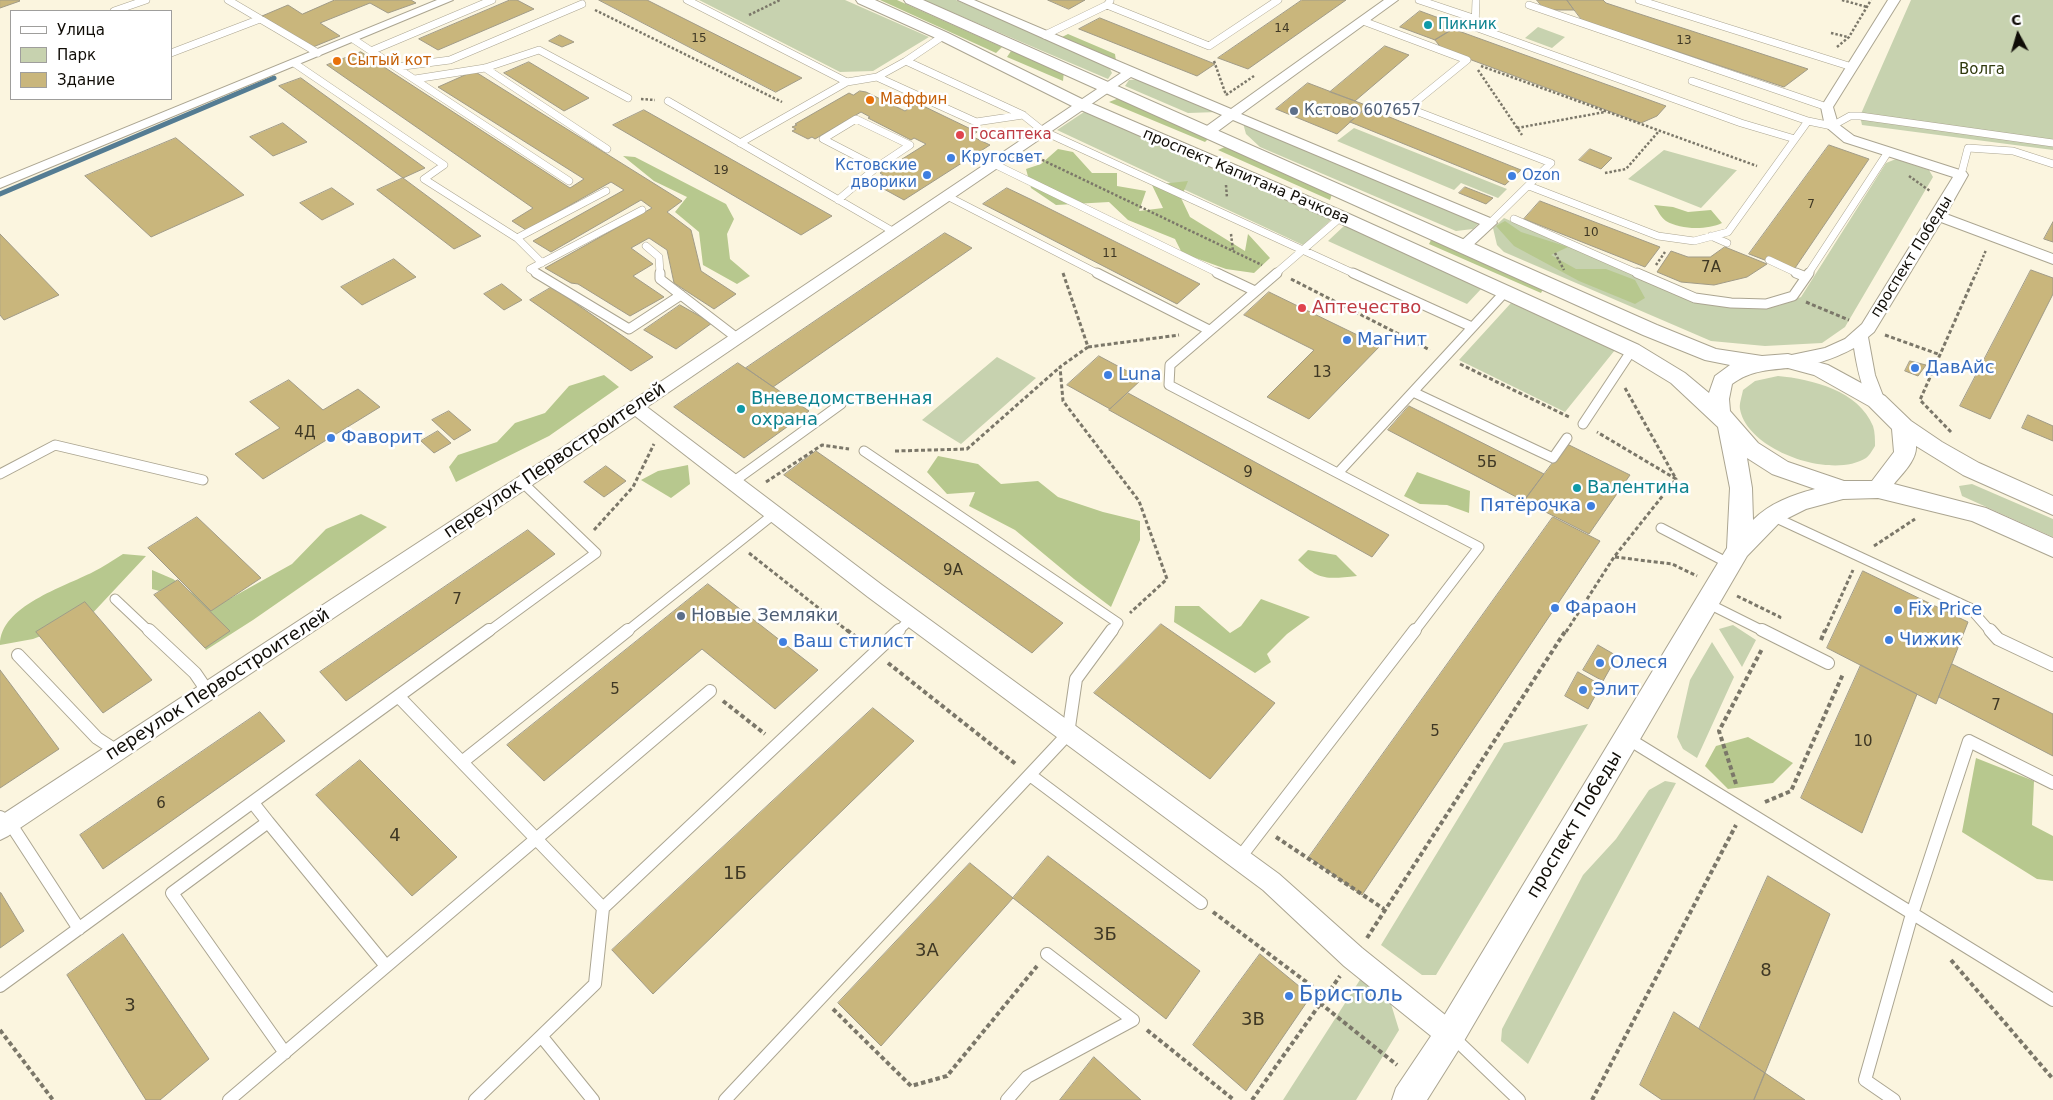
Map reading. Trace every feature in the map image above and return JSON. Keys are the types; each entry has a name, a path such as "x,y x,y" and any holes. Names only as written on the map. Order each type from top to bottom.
{"street":[{"path":"0,184 444,0"},
{"name":"проспект Капитана Рачкова","path":"863,0 943,36 1080,104 1341,217 1632,350 1678,378 1723,419 1750,449 1780,468 1843,490"},
{"path":"911,0 1107,88 1209,131 1650,330 1712,355 1762,363"},
{"path":"964,0 1490,224 1464,246"},
{"path":"1209,131 1392,0"},
{"path":"1894,0 1827,107 1832,126 1849,139 1886,155 1961,175"},
{"name":"переулок Первостроителей","path":"3,823 208,692 522,483 1130,72"},
{"name":"проспект Победы","path":"1860,337 1868,328 1938,216 1961,175"},
{"path":"1938,216 2053,260"},
{"path":"1632,350 1650,330"},
{"path":"1735,557 1744,509 1741,476 1718,399 1722,381 1739,369 1762,363 1812,359 1840,349 1860,337 1867,375 1877,400"},
{"path":"1788,361 1821,370 1877,400 1903,427 1971,469 2053,506"},
{"path":"635,407 912,618 1270,882 1353,957 1450,1035"},
{"path":"1878,489 1905,453 1903,427"},
{"path":"1735,557 1772,516 1799,502 1843,490 1878,489 1978,514 2053,548"},
{"name":"проспект Победы","path":"1414,1091 1450,1035 1735,557"}],"lane":[{"path":"117,10 146,0"},
{"path":"228,0 318,53"},
{"path":"372,51 492,0"},
{"path":"687,0 846,82"},
{"path":"1045,35 1109,2 1209,46 1278,0"},
{"path":"1418,0 1476,19"},
{"path":"1476,0 1476,26 1741,123 1795,139"},
{"path":"1639,0 1852,68"},
{"path":"396,67 450,60 582,4"},
{"path":"1529,5 1827,107"},
{"path":"172,53 260,19"},
{"path":"1363,21 1466,60 1408,108 1551,163 1490,224"},
{"path":"740,143 846,82 877,78 943,36"},
{"path":"353,38 569,180"},
{"path":"415,79 485,68 539,50 628,98"},
{"path":"906,61 1023,115 1042,131 1472,327"},
{"path":"294,63 444,165 424,179 517,238 542,263"},
{"path":"485,68 607,149"},
{"path":"877,78 976,122 1023,115"},
{"path":"1692,81 1808,121 1832,126 1850,116 1860,116 2053,143"},
{"path":"668,101 894,232"},
{"path":"838,200 877,167 910,145 856,119 823,139 877,167"},
{"path":"1529,186 1658,236 1694,241 1728,232 1808,121"},
{"path":"1961,175 1968,148 2013,151 2053,164"},
{"path":"1514,219 1695,298 1731,303 1766,304 1793,296 1886,155"},
{"path":"994,164 1255,291"},
{"path":"517,238 606,191"},
{"path":"947,196 1209,330"},
{"path":"642,210 530,269 629,329 681,295"},
{"path":"1238,860 1479,547 1169,385 1170,365 1341,217"},
{"path":"1711,236 1727,243"},
{"path":"646,246 660,257 660,279 737,338"},
{"path":"1769,260 1806,276"},
{"path":"1338,473 1505,292"},
{"path":"1583,424 1618,375 1632,350"},
{"path":"1413,392 1553,458 1567,438"},
{"path":"733,482 841,404"},
{"path":"0,474 55,444 203,480"},
{"path":"724,1100 1068,734 1076,679 1118,623 864,452"},
{"path":"0,986 596,553 522,483"},
{"path":"462,762 774,514"},
{"path":"1772,516 1970,608 1998,639 2053,665"},
{"path":"1661,528 1735,557"},
{"path":"115,599 195,673 208,692"},
{"path":"1706,603 1828,663"},
{"path":"475,1100 595,984 602,908 912,618"},
{"path":"18,655 97,738 117,751"},
{"path":"230,1100 710,692"},
{"path":"399,696 602,908"},
{"path":"1627,738 2053,1000"},
{"path":"1894,1100 1865,1080 1912,914 1969,741 2053,783"},
{"path":"1030,775 1201,903"},
{"path":"253,803 386,966"},
{"path":"268,822 172,893 285,1054"},
{"path":"3,823 79,929"},
{"path":"1008,1100 1027,1077 1134,1020 1046,954"},
{"path":"1450,1035 1519,1100"},
{"path":"542,1037 593,1100"}],"path":[{"path":"733,24 780,0"},
{"path":"1842,0 1867,7"},
{"path":"1823,58 1848,37 1871,0"},
{"path":"582,4 798,110"},
{"path":"1209,46 1226,95 1221,98"},
{"path":"1538,158 1474,64 1772,172"},
{"path":"628,98 668,101"},
{"path":"1517,128 1607,112"},
{"path":"1605,173 1626,169 1659,131"},
{"path":"1017,148 1277,272 1583,424 1676,479 1614,557 1353,957 1252,1100"},
{"path":"1886,155 1946,202"},
{"path":"1953,433 1920,400 1992,236"},
{"path":"1647,278 1674,239"},
{"path":"1056,251 1088,347"},
{"path":"733,482 766,482 822,446 864,452 967,449 1060,367 1088,347 1209,330"},
{"path":"1060,367 1063,401 1139,501 1167,579 1118,623"},
{"path":"584,542 634,487 661,427"},
{"path":"1818,646 1859,556 1922,514"},
{"path":"1744,810 1791,791 1844,670"},
{"path":"734,708 756,727"},
{"path":"1263,828 1384,910"},
{"path":"1201,903 1325,996"},
{"path":"1944,951 2053,1079"},
{"path":"821,997 911,1086 947,1076 1046,954"},
{"path":"1320,1003 1414,1091"},
{"path":"1134,1020 1234,1100"},
{"path":"0,1030 53,1100"}],"green space":[{"path":"699,0 845,0 929,37 873,71 840,72"},
{"path":"880,0 897,0 1002,47 996,53"},
{"path":"923,0 956,0 1108,65 1112,73 1108,79"},
{"name":"Волга","path":"1911,0 2053,0 2053,150 1862,125 1860,116"},
{"path":"1538,27 1565,37 1552,48 1525,38"},
{"path":"1068,34 1115,54 1116,61 1062,37"},
{"path":"1011,51 1064,71 1063,81 1007,57"},
{"path":"1140,79 1218,112 1188,113 1125,86 1129,80"},
{"path":"1119,98 1209,138 1205,142 1109,102"},
{"path":"1087,110 1331,220 1303,245 1057,130"},
{"path":"1243,123 1479,223 1473,229 1456,231 1260,147 1246,134"},
{"path":"1354,128 1507,189 1498,198 1461,183 1454,190 1337,141"},
{"path":"1227,146 1332,194 1330,200 1218,150"},
{"path":"1058,149 1073,152 1092,173 1117,173 1117,186 1146,191 1139,211 1163,208 1152,185 1188,181 1181,198 1190,217 1245,251 1248,234 1270,258 1254,273 1226,269 1182,253 1175,239 1128,220 1109,202 1056,205 1031,188 1026,169 1041,164"},
{"path":"1664,150 1737,170 1701,208 1628,179"},
{"path":"623,156 635,157 726,204 734,219 727,234 730,259 750,276 737,284 703,265 699,232 675,212 687,197 654,181"},
{"path":"1896,159 1929,170 1933,177 1845,327 1822,343 1765,346 1711,341 1504,252 1497,245 1493,228 1504,218 1701,303 1747,308 1778,306 1801,297 1886,163"},
{"path":"1654,205 1673,207 1688,212 1711,210 1722,223 1702,228 1679,226 1664,220"},
{"path":"1505,221 1521,232 1568,247 1551,255 1576,269 1606,269 1635,280 1645,298 1635,304 1579,281 1514,246 1496,226"},
{"path":"1345,225 1482,288 1467,304 1328,241"},
{"path":"1432,238 1544,287 1541,293 1429,244"},
{"path":"1511,303 1615,350 1565,412 1459,360"},
{"path":"997,357 1036,378 961,444 922,420"},
{"path":"604,375 619,387 549,436 456,482 449,467 458,455 497,442 515,423 545,413 569,386"},
{"path":"1778,376 1819,384 1833,389 1857,404 1866,414 1874,428 1875,446 1869,455 1851,464 1813,463 1792,457 1758,437 1746,424 1740,409 1743,390 1755,381"},
{"path":"938,456 978,464 1001,484 1038,481 1058,497 1103,512 1140,521 1140,540 1111,607 1015,530 969,506 975,492 947,494 927,472"},
{"path":"688,465 690,484 671,498 641,480 658,471"},
{"path":"1417,472 1470,491 1469,513 1447,505 1420,504 1404,496"},
{"path":"1972,484 2053,519 2053,537 1962,496 1959,486"},
{"path":"361,514 387,527 253,620 206,650 174,595 152,589 152,570 173,579 213,608 292,564 326,529"},
{"path":"1308,550 1336,555 1357,576 1331,578 1312,572 1298,560"},
{"path":"123,554 146,556 88,618 33,639 0,645 3,631 10,619 22,609 51,591 97,570"},
{"path":"1261,599 1310,617 1287,634 1267,654 1271,662 1255,673 1174,622 1175,606 1199,606 1230,633 1241,626"},
{"path":"1733,625 1756,640 1742,667 1719,629"},
{"path":"1712,642 1734,677 1697,758 1683,749 1677,737 1690,680"},
{"path":"1588,724 1436,975 1422,975 1381,945 1504,743"},
{"path":"1748,737 1793,763 1773,783 1728,789 1705,766 1716,746"},
{"path":"1976,758 2034,781 2032,825 2053,836 2053,881 2037,879 1962,832"},
{"path":"1665,781 1676,783 1528,1064 1501,1041 1502,1029 1583,875 1616,839 1649,790"},
{"path":"1365,972 1391,1004 1399,1030 1356,1100 1283,1100"}],"building":[{"path":"0,0 19,0 20,1 0,8"},
{"path":"335,0 411,0 416,3 388,13 370,3 320,23 340,36 313,47 262,16 288,5 302,14"},
{"path":"510,0 517,0 534,9 438,50 419,39"},
{"path":"599,0 647,0 802,78 776,92"},
{"path":"1048,0 1085,0 1069,9"},
{"path":"1302,0 1346,0 1248,69 1218,58"},
{"path":"1537,0 1567,0 1574,10 1545,10"},
{"path":"1567,0 1603,0 1606,3 1808,69 1784,87 1582,20"},
{"name":"Пикник","path":"1420,11 1455,24 1453,29 1435,40 1400,27"},
{"path":"1100,18 1215,64 1197,76 1079,29"},
{"path":"1453,29 1666,106 1657,116 1641,123 1442,49 1435,40"},
{"path":"560,35 574,42 562,47 549,41"},
{"path":"1385,46 1409,55 1355,101 1330,92"},
{"path":"361,52 570,188 584,179 438,87 474,71 682,201 667,212 691,230 701,271 736,294 714,309 674,283 667,250 649,238 631,248 653,264 633,276 664,297 630,316 578,284 571,283 545,268 652,208 641,200 551,252 533,241 624,190 611,182 526,230 512,221 533,208 327,65"},
{"path":"529,62 589,98 564,111 504,73"},
{"path":"301,78 425,168 403,178 279,86"},
{"path":"1308,83 1368,106 1337,134 1276,109"},
{"path":"860,91 866,92 905,111 917,103 977,132 971,136 990,145 904,200 882,188 890,183 879,177 883,175 880,173 926,144 914,138 911,140 868,118 870,117 861,112 815,139 812,137 808,139 792,131 796,129 792,127 797,125 795,124 849,93 853,95"},
{"path":"1367,108 1521,170 1505,185 1350,122"},
{"path":"644,110 832,216 801,235 613,125"},
{"path":"283,123 307,142 273,156 250,137"},
{"path":"176,138 244,195 151,237 85,176"},
{"path":"1829,145 1869,159 1793,271 1749,254"},
{"path":"1590,149 1612,158 1601,169 1579,160"},
{"path":"403,178 481,236 454,249 377,190"},
{"path":"1465,187 1493,198 1486,204 1459,193"},
{"path":"332,188 354,204 322,220 300,203"},
{"path":"1007,188 1200,284 1177,304 983,204"},
{"path":"1540,201 1660,247 1645,267 1524,219"},
{"path":"2053,222 2053,242 2044,239"},
{"path":"945,233 972,248 773,387 746,368"},
{"path":"0,234 59,295 4,320 0,315"},
{"path":"1725,247 1767,264 1747,277 1714,285 1681,282 1657,272 1671,251 1688,257 1710,257"},
{"path":"394,259 416,277 362,305 341,287"},
{"path":"2031,270 2053,278 2053,294 1990,419 1960,406"},
{"path":"502,284 522,300 504,310 484,294"},
{"path":"552,287 653,357 631,371 530,300"},
{"path":"1269,292 1380,346 1309,419 1267,397 1314,350 1244,315"},
{"path":"680,305 712,323 676,349 644,330"},
{"path":"1099,356 1142,379 1110,409 1067,385"},
{"name":"ДавАйс","path":"1910,361 1926,365 1918,376 1905,371"},
{"name":"Вневедомственная охрана","path":"738,363 809,411 744,458 674,407"},
{"path":"289,380 323,410 358,389 380,407 263,479 235,454 280,428 250,402"},
{"path":"1128,393 1389,535 1372,557 1109,410"},
{"path":"1409,406 1544,474 1524,501 1388,430"},
{"path":"449,411 471,430 454,440 432,420"},
{"path":"2028,415 2053,426 2053,441 2022,428"},
{"path":"438,431 451,443 434,453 421,441"},
{"name":"Валентина","path":"1567,444 1630,475 1589,534 1524,501"},
{"path":"816,451 1063,623 1032,653 784,475"},
{"path":"606,466 626,481 604,497 584,482"},
{"path":"197,517 261,578 211,611 148,548"},
{"path":"1553,517 1600,541 1362,895 1309,857"},
{"path":"528,530 555,554 346,701 320,672"},
{"path":"1863,571 1968,622 1936,704 1827,648"},
{"path":"178,580 230,631 205,648 154,595"},
{"path":"708,584 818,670 775,709 702,649 544,781 507,745"},
{"path":"85,602 152,680 103,713 36,632"},
{"path":"1161,624 1275,703 1210,779 1094,693"},
{"path":"1598,645 1617,656 1603,681 1583,670"},
{"path":"1952,664 2053,714 2053,756 1939,697"},
{"path":"1861,665 1917,694 1862,833 1801,798"},
{"path":"0,670 59,749 0,788"},
{"path":"1578,672 1601,685 1588,709 1565,696"},
{"path":"873,708 914,741 653,994 612,950"},
{"path":"260,712 285,741 103,869 80,835"},
{"path":"360,760 457,857 412,896 316,795"},
{"path":"1048,856 1200,971 1166,1019 1013,898"},
{"path":"970,863 1013,898 881,1046 838,1003"},
{"path":"1768,876 1830,914 1765,1073 1699,1029"},
{"path":"0,893 24,931 0,948"},
{"path":"123,934 209,1059 160,1100 146,1100 67,975"},
{"path":"1260,954 1311,996 1246,1091 1193,1045"},
{"path":"1674,1012 1765,1073 1754,1100 1662,1100 1640,1085"},
{"path":"1094,1057 1141,1100 1060,1100"},
{"path":"1765,1073 1805,1100 1754,1100"}],"waterway":[{"path":"0,194 274,78"}],"place":[{"name":"Пикник","path":"1428,25"},
{"name":"Сытый кот","path":"337,61"},
{"name":"Маффин","path":"870,100"},
{"name":"Кстово 607657","path":"1294,111"},
{"name":"Госаптека","path":"960,135"},
{"name":"Кругосвет","path":"951,158"},
{"name":"Кстовские дворики","path":"927,175"},
{"name":"Ozon","path":"1512,176"},
{"name":"Аптечество","path":"1302,308"},
{"name":"Магнит","path":"1347,340"},
{"name":"ДавАйс","path":"1915,368"},
{"name":"Luna","path":"1108,375"},
{"name":"Вневедомственная охрана","path":"741,409"},
{"name":"Фаворит","path":"331,438"},
{"name":"Валентина","path":"1577,488"},
{"name":"Пятёрочка","path":"1591,506"},
{"name":"Фараон","path":"1555,608"},
{"name":"Fix Price","path":"1898,610"},
{"name":"Новые Земляки","path":"681,616"},
{"name":"Чижик","path":"1889,640"},
{"name":"Ваш стилист","path":"783,642"},
{"name":"Олеся","path":"1600,663"},
{"name":"Элит","path":"1583,690"},
{"name":"Бристоль","path":"1289,996"}]}
